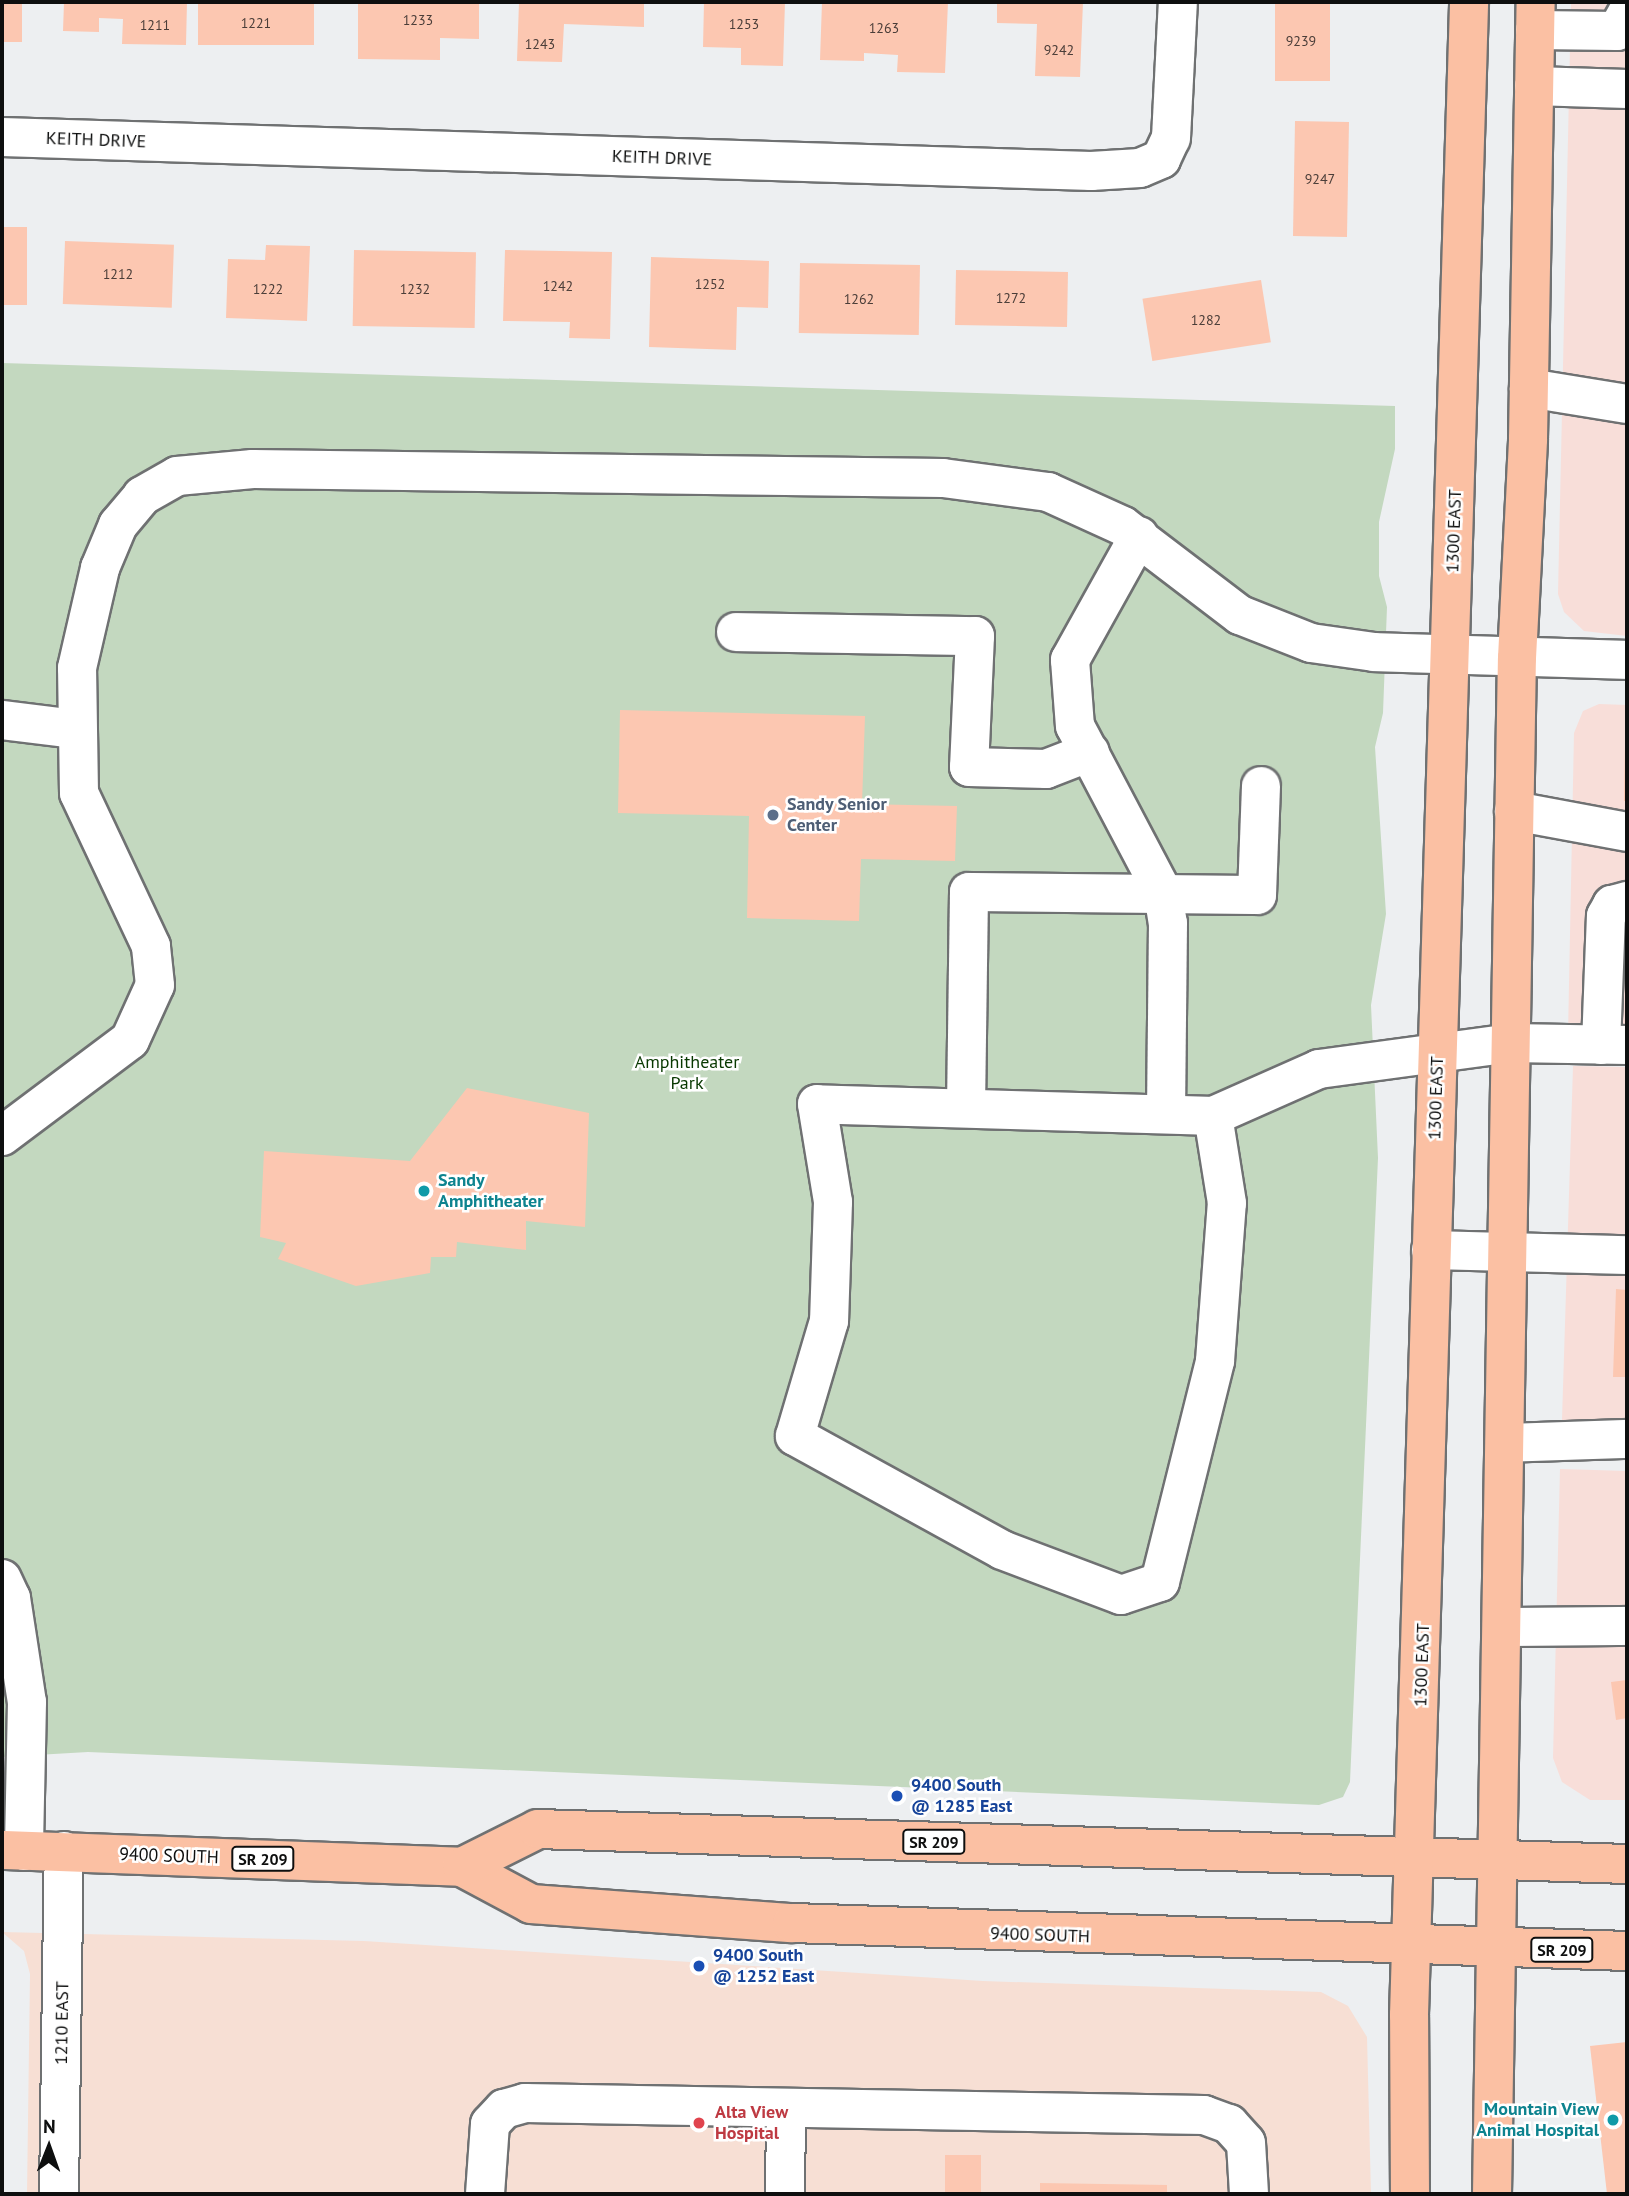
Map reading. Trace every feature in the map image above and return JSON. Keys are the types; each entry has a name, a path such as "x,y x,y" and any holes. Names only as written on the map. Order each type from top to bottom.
{"main road":[{"name":"1300 EAST","path":"1410,2194 1412,1947 1469,2"},
{"path":"1492,2194 1517,658 1529,388 1536,16"},
{"name":"9400 SOUTH","path":"462,1867 538,1829 1627,1864"},
{"name":"9400 SOUTH","path":"13,1850 462,1867 531,1904 956,1932 1627,1951"}],"street":[{"name":"KEITH DRIVE","path":"2,137 1091,171 1140,168 1161,159 1171,138 1178,2"},
{"path":"1536,16 1617,30 1627,13"},
{"path":"1534,86 1627,89"},
{"path":"1529,388 1627,404"},
{"path":"2,1136 130,1040 155,985 151,946 79,793 75,729 77,668 100,568 118,525 142,496 177,476 253,468 943,478 1048,492 1139,536 1240,615 1311,643 1451,656 1627,660"},
{"path":"1139,536 1070,660 1075,726 1163,893 1168,923 1166,1114"},
{"path":"736,632 975,636 969,767 1046,769 1090,752"},
{"path":"2,720 75,729"},
{"path":"966,1108 969,892 1257,895 1261,786"},
{"path":"1514,811 1627,832"},
{"path":"1213,1116 1227,1203 1215,1361 1160,1582 1121,1595 1002,1550 795,1436 829,1321 833,1202 817,1104 1213,1116 1319,1069 1438,1056 1511,1043 1614,1045 1606,916 1612,905 1627,901"},
{"path":"1432,1250 1627,1255"},
{"path":"1505,1443 1627,1439"},
{"path":"2,1579 11,1598 27,1702 13,1850"},
{"path":"1502,1627 1627,1626"},
{"name":"1210 EAST","path":"60,2194 64,1851"},
{"path":"485,2194 490,2124 514,2104 1217,2118 1246,2143 1249,2194"},
{"path":"785,2194 786,2108"}],"shaded area":[{"path":"1571,2 1627,2 1627,636 1584,631 1564,612 1558,594"},
{"path":"1599,704 1627,705 1627,1037 1568,1036 1574,733 1583,711"},
{"path":"1573,1066 1627,1067 1627,1422 1562,1420"},
{"path":"1560,1469 1627,1471 1627,1800 1590,1800 1562,1782 1553,1758"},
{"name":"Alta View Hospital","path":"2,1932 364,1941 983,1981 1321,1992 1348,2006 1367,2037 1371,2194 27,2194 30,1974 24,1951"}],"green space":[{"name":"Amphitheater Park","path":"2,363 1395,406 1395,449 1379,522 1379,576 1387,607 1383,713 1375,747 1386,914 1371,1005 1378,1158 1350,1782 1343,1797 1319,1805 88,1752 2,1757"}],"building":[{"path":"2,2 22,2 22,42 2,42"},
{"path":"64,2 187,2 186,45 122,44 123,19 99,18 99,32 63,31"},
{"path":"198,2 314,2 314,45 198,45"},
{"path":"358,2 479,2 479,39 440,38 440,60 358,59"},
{"path":"519,2 644,2 644,27 564,24 562,62 517,61"},
{"path":"704,2 785,2 783,66 741,65 741,48 703,47"},
{"path":"822,2 948,2 945,73 897,72 898,55 864,53 864,61 820,60"},
{"path":"997,2 1083,2 1080,77 1035,76 1037,24 997,23"},
{"path":"1275,2 1330,2 1330,81 1275,81"},
{"path":"1295,121 1349,122 1347,237 1293,236"},
{"path":"2,227 27,227 27,305 2,305"},
{"path":"65,241 174,245 172,308 63,304"},
{"path":"266,245 310,246 307,321 226,318 228,259 265,260"},
{"path":"354,250 476,252 475,328 353,326"},
{"path":"505,250 612,252 610,339 569,338 570,322 503,321"},
{"path":"651,257 769,261 768,308 737,307 736,350 649,347"},
{"path":"800,263 920,265 919,335 799,333"},
{"path":"956,270 1068,272 1067,327 955,325"},
{"path":"1261,280 1271,342 1152,361 1142,299"},
{"name":"Sandy Senior Center","path":"620,710 865,716 862,804 957,806 955,861 861,859 859,921 747,918 749,816 618,813"},
{"path":"1627,746 1627,801 1624,801"},
{"name":"Sandy Amphitheater","path":"467,1088 589,1113 585,1227 526,1221 526,1250 457,1242 456,1257 431,1257 430,1273 356,1286 278,1259 286,1243 260,1237 264,1151 410,1161"},
{"path":"1616,1289 1627,1290 1627,1377 1613,1377"},
{"path":"1627,1680 1627,1718 1616,1720 1611,1682"},
{"name":"Mountain View Animal Hospital","path":"1627,2042 1627,2194 1607,2194 1590,2046"},
{"path":"945,2155 981,2155 981,2194 945,2194"},
{"path":"1040,2183 1167,2185 1167,2194 1040,2194"}],"place":[{"name":"Sandy Senior Center","path":"773,815"},
{"name":"Sandy Amphitheater","path":"424,1191"},
{"name":"9400 South @ 1285 East","path":"897,1796"},
{"name":"9400 South @ 1252 East","path":"699,1966"},
{"name":"Mountain View Animal Hospital","path":"1613,2120"},
{"name":"Alta View Hospital","path":"699,2123"}]}
